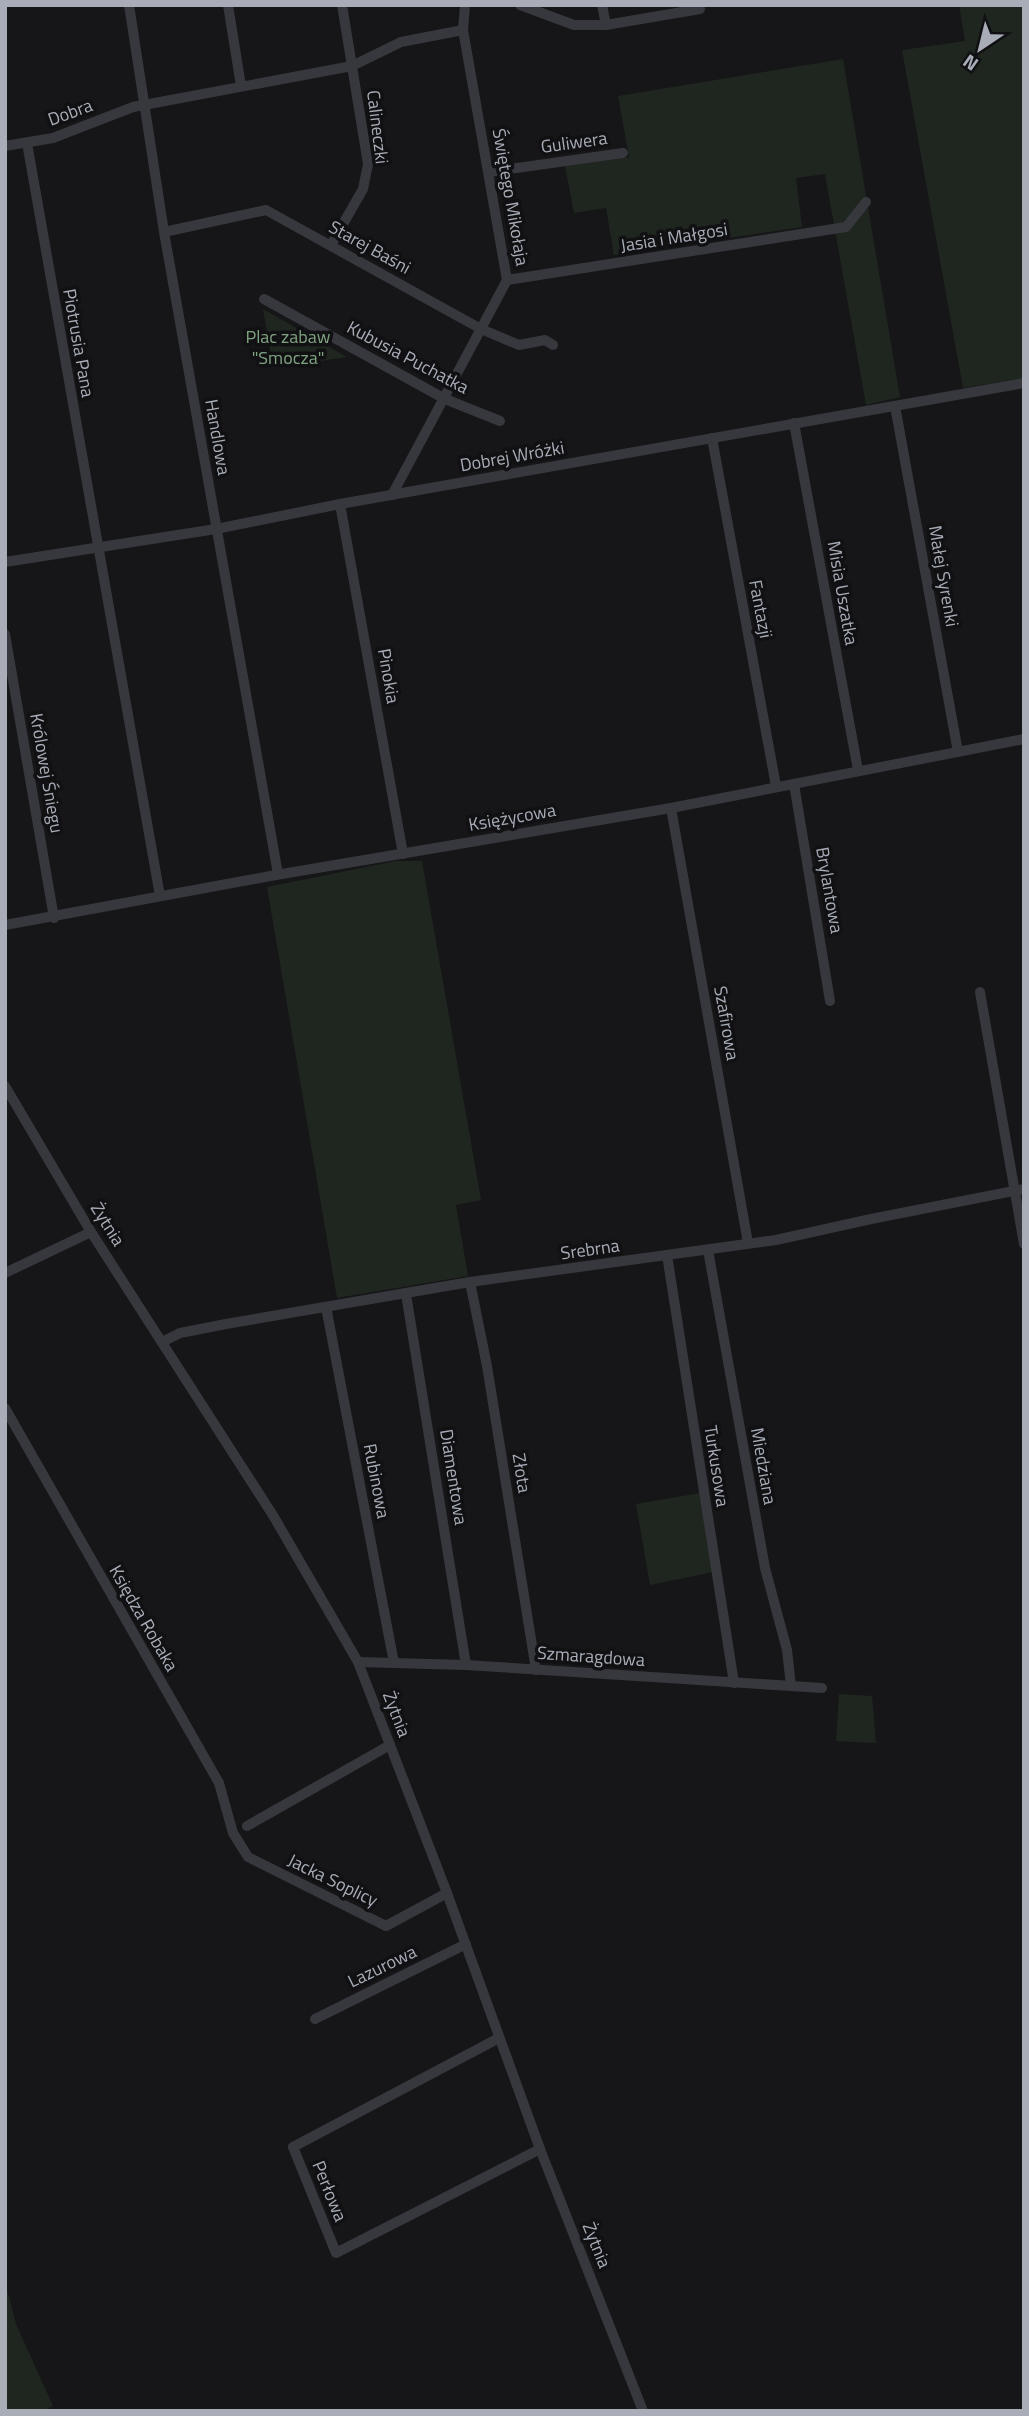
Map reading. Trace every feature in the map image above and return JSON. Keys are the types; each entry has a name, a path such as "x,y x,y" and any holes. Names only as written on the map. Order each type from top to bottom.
{"street":[{"name":"Handlowa","path":"129,5 164,232 278,874"},
{"path":"229,5 241,86"},
{"name":"Calineczki","path":"331,245 363,189 368,164 342,5"},
{"name":"Świętego Mikołaja","path":"392,495 507,280 463,30 466,5"},
{"path":"520,5 574,26 606,25 700,9"},
{"path":"602,5 606,25"},
{"name":"Dobra","path":"5,146 53,138 131,107 352,66 401,42 463,30"},
{"name":"Piotrusia Pana","path":"27,143 160,897"},
{"name":"Guliwera","path":"489,172 623,153"},
{"name":"Jasia i Małgosi","path":"507,280 846,227 866,202"},
{"name":"Starej Baśni","path":"164,232 266,210 481,329 519,345 545,340 553,345"},
{"name":"Kubusia Puchatka","path":"264,299 445,399 500,421"},
{"name":"Dobrej Wróżki","path":"5,562 216,529 340,504 1024,383"},
{"name":"Małej Syrenki","path":"895,406 958,752"},
{"name":"Misia Uszatka","path":"794,423 858,770"},
{"name":"Fantazji","path":"712,438 776,786"},
{"name":"Pinokia","path":"340,504 403,854"},
{"name":"Królowej Śniegu","path":"5,634 54,918"},
{"name":"Księżycowa","path":"5,925 54,918 278,874 671,808 1024,738"},
{"name":"Brylantowa","path":"794,784 830,1001"},
{"name":"Szafirowa","path":"671,808 748,1244"},
{"path":"980,992 1019,1190 1024,1244"},
{"name":"Żytnia","path":"5,1086 91,1232 274,1517 358,1662 447,1893 540,2148 643,2411"},
{"name":"Srebrna","path":"162,1342 180,1333 470,1282 776,1241 1019,1190"},
{"path":"5,1273 91,1232"},
{"name":"Miedziana","path":"708,1250 765,1568 787,1650 791,1686"},
{"name":"Turkusowa","path":"667,1255 734,1683"},
{"name":"Złota","path":"470,1282 487,1366 536,1670"},
{"name":"Diamentowa","path":"406,1294 466,1665"},
{"name":"Rubinowa","path":"326,1307 394,1663"},
{"name":"Księdza Robaka","path":"5,1408 219,1783 233,1833 242,1850"},
{"name":"Szmaragdowa","path":"358,1662 466,1665 822,1688"},
{"path":"247,1826 390,1745"},
{"name":"Jacka Soplicy","path":"242,1850 248,1857 386,1926 447,1893"},
{"name":"Lazurowa","path":"315,2019 466,1944"},
{"name":"Perłowa","path":"499,2038 293,2147 336,2253 540,2148"}],"green space":[{"path":"959,5 1024,5 1024,378 963,388 902,50 965,41"},
{"path":"843,59 900,397 866,405 825,174 796,178 802,227 614,255 606,208 574,213 565,166 629,157 618,96"},
{"name":"Plac zabaw \"Smocza\"","path":"263,309 347,357 273,368"},
{"path":"396,861 422,861 481,1200 456,1205 468,1276 337,1298 267,887"},
{"path":"700,1493 713,1572 650,1585 636,1504"},
{"path":"839,1694 872,1696 876,1743 836,1741"},
{"path":"5,2282 16,2324 53,2406 42,2411 5,2411"}]}
